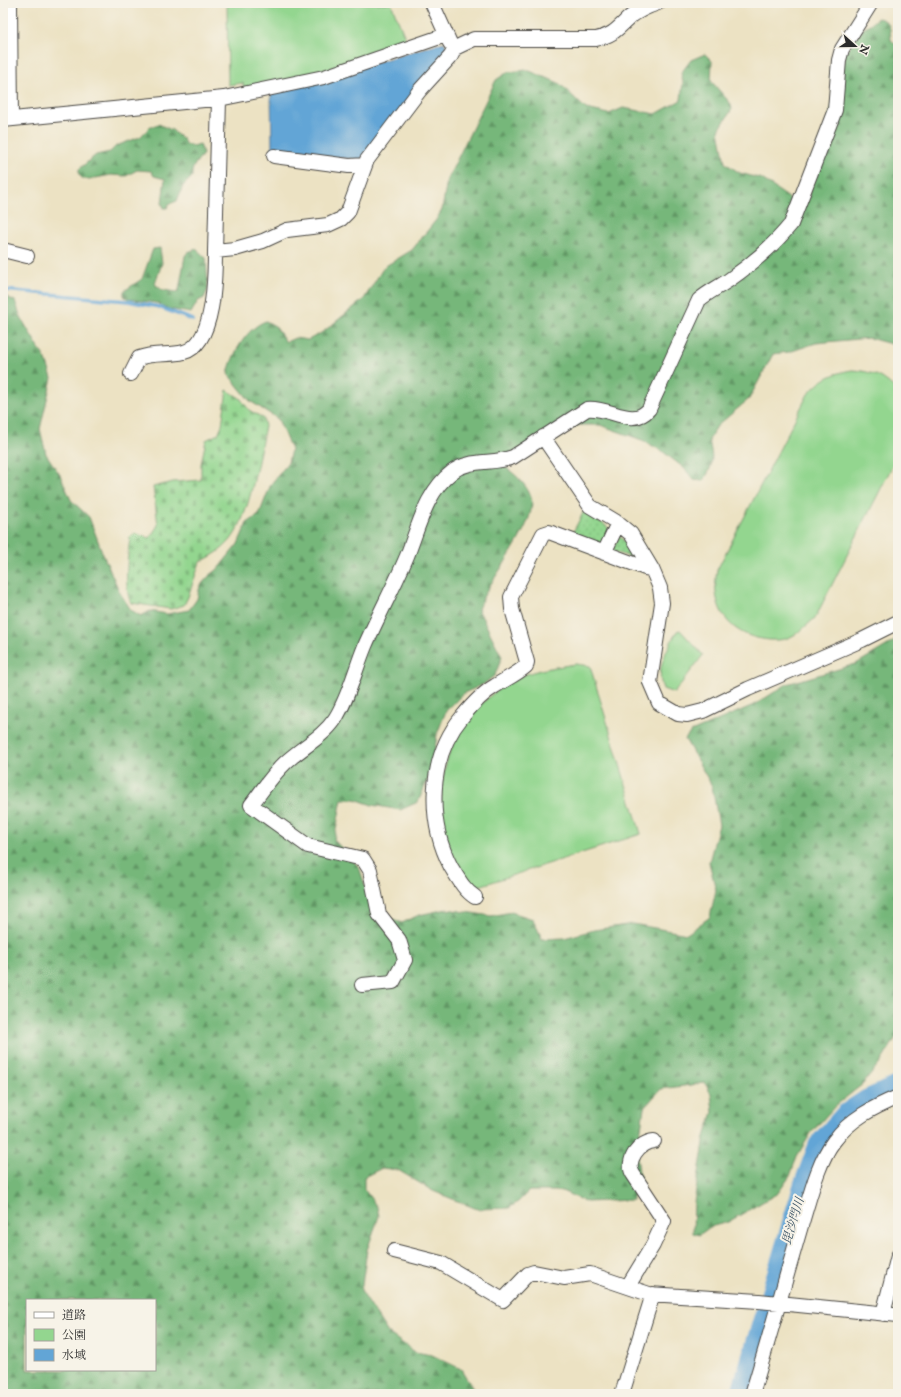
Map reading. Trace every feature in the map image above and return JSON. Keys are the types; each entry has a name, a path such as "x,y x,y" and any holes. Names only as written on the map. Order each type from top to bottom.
{"street":[{"path":"10,3 7,119 219,99 324,77 446,35"},
{"path":"432,3 446,35 455,48"},
{"path":"215,251 249,246 292,229 334,223 348,212 365,165 420,90 451,56 455,48 474,39 596,39 609,36 620,28 630,17 658,3"},
{"path":"362,985 393,982 405,960 399,940 379,914 370,870 363,859 308,846 251,805 284,763 321,733 334,720 342,705 372,629 394,588 428,501 435,488 462,466 507,459 587,409 594,408 634,419 644,415 658,390 699,300 707,292 746,268 781,236 791,224 835,110 839,60 842,49 871,3"},
{"path":"130,374 139,358 149,354 185,352 198,343 213,304 215,284 219,99"},
{"path":"274,156 349,166 365,165"},
{"path":"3,250 27,256"},
{"path":"543,437 590,506 618,523 630,534 652,569 660,588 662,603 650,682 659,703 678,714 687,715 703,712 754,686 862,640 898,622"},
{"path":"604,553 618,523"},
{"path":"476,897 469,893 458,878 440,839 435,810 435,789 438,763 445,745 461,718 494,686 526,666 527,662 512,609 511,596 543,534 549,532 645,568 652,569"},
{"path":"752,1394 807,1208 822,1164 833,1142 857,1118 877,1106 898,1097"},
{"path":"628,1286 653,1245 664,1221 633,1174 630,1166 634,1156 642,1145 654,1141"},
{"path":"394,1251 441,1263 503,1300 528,1274 534,1272 564,1278 590,1274 653,1294 779,1303 898,1315"},
{"path":"883,1314 898,1256"},
{"path":"622,1394 653,1294"}],"green space":[{"path":"227,3 391,3 408,45 340,68 244,91 243,83 228,85"},
{"path":"878,18 888,23 891,40 898,46 898,348 891,344 869,338 816,343 789,352 773,354 749,399 717,426 709,440 712,462 703,481 694,480 684,468 662,451 642,440 600,425 578,425 502,465 515,475 526,487 531,497 532,506 524,530 486,592 478,609 502,657 495,675 484,684 464,693 446,711 437,734 432,770 418,802 400,810 372,805 355,799 342,799 334,840 359,867 367,892 384,916 402,923 419,915 447,909 491,916 511,912 533,919 542,939 564,938 594,930 633,924 687,934 710,917 716,890 709,862 719,825 712,786 685,739 691,732 756,704 787,684 856,664 898,639 898,1034 881,1062 863,1084 835,1106 811,1133 797,1156 790,1176 778,1193 728,1222 710,1227 699,1235 693,1233 694,1202 705,1137 713,1112 711,1094 705,1083 661,1089 644,1108 637,1157 640,1179 632,1200 586,1202 562,1191 529,1191 509,1208 477,1209 433,1191 398,1170 382,1168 364,1177 364,1189 377,1207 379,1216 367,1250 361,1291 388,1333 415,1352 432,1355 461,1369 476,1394 3,1394 3,295 15,301 21,318 46,360 52,378 40,429 46,454 60,475 71,500 89,517 104,557 120,593 131,610 141,616 150,611 167,614 189,610 197,599 200,586 217,570 238,544 247,523 259,515 271,484 288,463 291,450 278,419 250,401 228,374 241,343 252,330 266,321 275,326 286,342 295,338 308,340 323,332 364,299 384,267 412,250 442,210 447,180 496,80 508,72 527,70 559,83 586,109 609,114 623,108 656,114 681,100 683,82 681,73 691,60 705,54 712,61 711,81 731,104 732,109 719,130 725,163 740,173 762,179 793,201 808,197 846,52 861,31"},
{"path":"159,124 172,130 183,138 185,144 193,146 200,144 203,154 195,164 192,170 192,177 183,186 177,201 169,204 167,208 164,208 162,203 165,179 154,176 151,171 137,170 126,176 111,175 90,179 83,179 79,175 79,169 96,155 110,152 116,146 140,137 150,127"},
{"path":"160,248 162,263 155,284 162,290 177,292 179,290 185,256 188,252 196,249 206,258 208,289 204,298 198,301 191,313 169,309 157,303 128,299 124,296 124,291 142,279 153,249"},
{"path":"852,370 872,373 888,382 898,392 898,455 815,618 797,633 785,639 768,640 746,634 736,629 728,622 722,613 718,604 716,593 717,570 808,394 818,384 828,378 839,373"},
{"path":"227,390 240,398 249,410 263,418 265,426 252,488 242,520 236,533 225,546 215,554 200,562 184,605 171,609 131,603 127,589 127,562 130,537 134,533 150,538 158,525 153,487 173,482 201,480 201,464 206,440 218,434 222,425"},
{"path":"584,511 609,529 601,545 572,534"},
{"path":"619,536 634,550 636,554 633,558 612,551"},
{"path":"680,630 703,655 674,693 663,689 660,674 666,652 677,631"},
{"path":"576,664 590,666 641,834 473,888 458,865 450,849 441,820 442,782 446,763 453,745 462,728 473,713 486,699 502,687 519,677 533,672"}],"water":[{"path":"444,42 450,52 360,160 272,151 271,94"}],"waterway":[{"path":"3,290 128,301 159,307 193,320"},
{"name":"毘沙門川","path":"741,1394 804,1185 819,1145 846,1114 867,1100 898,1086"}]}
